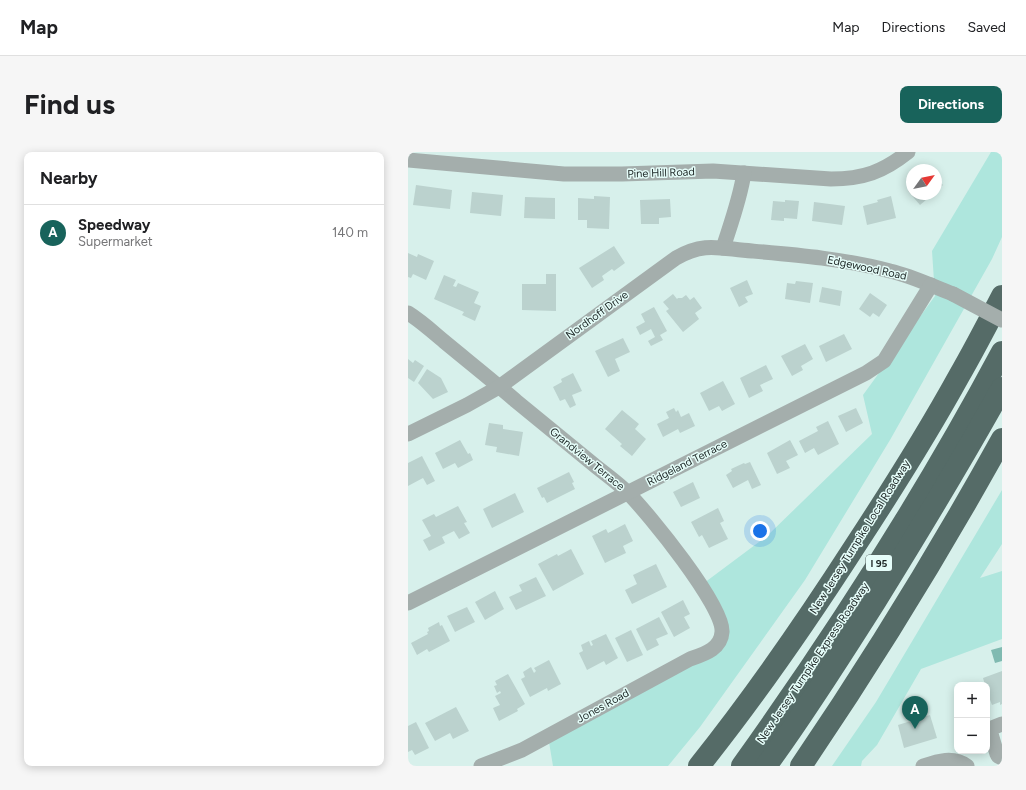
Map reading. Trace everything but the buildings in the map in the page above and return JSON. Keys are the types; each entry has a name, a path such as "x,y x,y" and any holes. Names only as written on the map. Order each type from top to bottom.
{"highway":[{"name":"New Jersey Turnpike Local Roadway","path":"699,766 762,684 837,575 948,396 1002,296"},
{"name":"New Jersey Turnpike Express Roadway","path":"742,766 818,657 881,561 937,468 1002,352"},
{"name":"New Jersey Turnpike Express Roadway","path":"766,766 831,671 894,573 1002,388"},
{"path":"801,766 876,652 933,559 1002,440"},
{"path":"808,766 821,737"}],"street":[{"name":"Pine Hill Road","path":"408,160 564,174 713,171 847,179 865,176 882,169 897,161 908,152"},
{"path":"723,248 741,190 744,173"},
{"name":"Nordhoff Drive","path":"408,434 467,406 499,387 676,258 688,251 702,247 723,248"},
{"name":"Edgewood Road","path":"723,248 796,255 853,263 891,271 953,294 1002,320"},
{"name":"Ridgeland Terrace","path":"408,603 866,373 884,361 931,285"},
{"name":"Grandview Terrace","path":"408,313 628,493 684,560 708,598 722,624 720,641"},
{"name":"Jones Road","path":"481,766 522,750 690,659 706,653 714,648 720,641"},
{"path":"1002,724 992,728 990,734 998,756 1002,758"},
{"path":"923,766 946,760 959,761 967,766"}],"shaded area":[{"path":"991,152 1002,152 1002,237 992,259 890,440 805,580 700,727 668,766 553,766 548,736 720,641 700,586 767,536 872,434 863,395 935,296 932,251"},
{"path":"1002,490 1002,544 980,578 1002,571 1002,639 921,669 877,745 862,761 861,766 832,766 876,702"},
{"path":"1002,647 1002,661 995,663 991,650"}],"place":[{"name":"Speedway","path":"915,729"}]}
